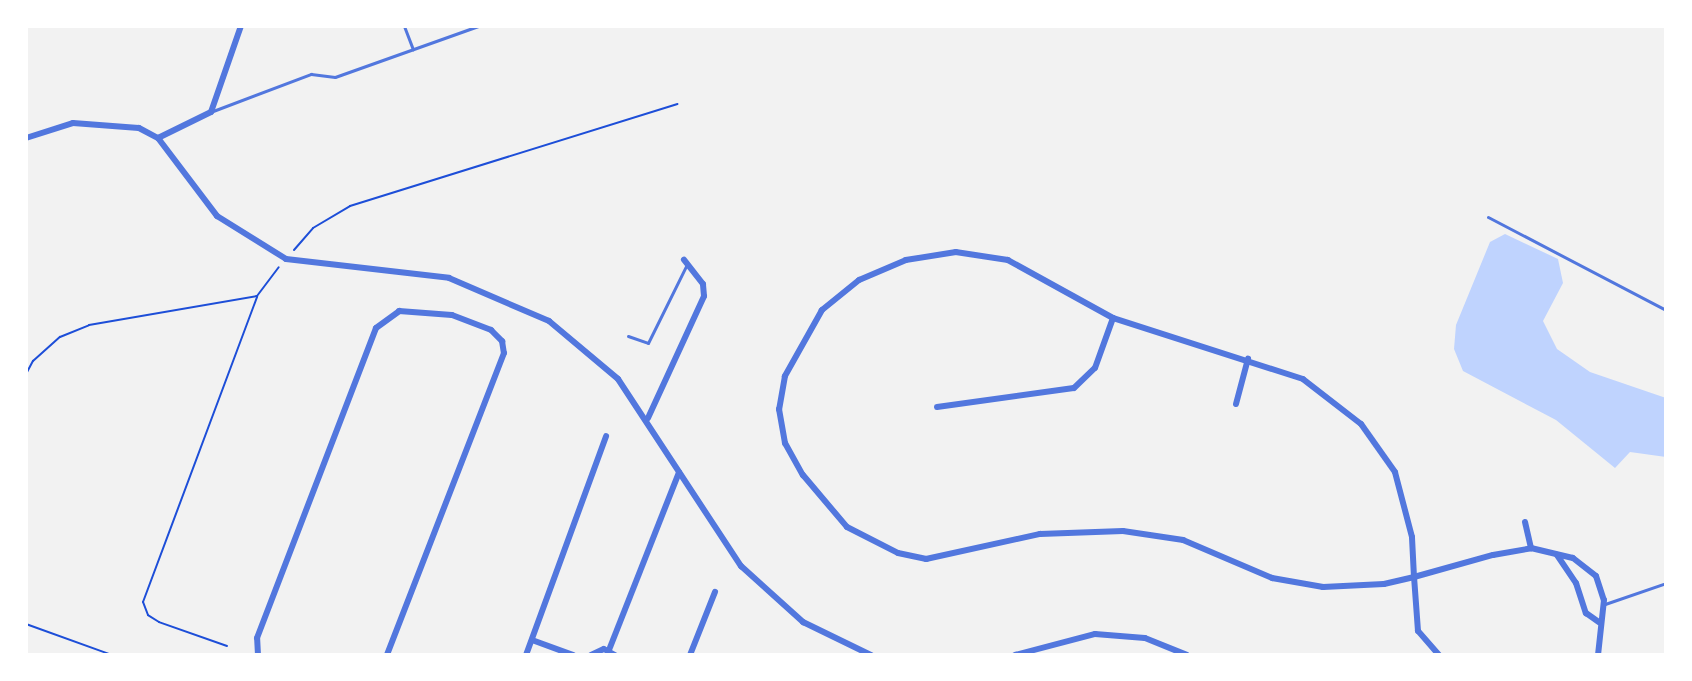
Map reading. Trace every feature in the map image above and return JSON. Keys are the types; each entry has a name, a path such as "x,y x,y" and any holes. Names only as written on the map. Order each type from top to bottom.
{"street":[{"path":"158,138 211,112 241,26"},
{"path":"26,138 51,127 105,122 158,138 217,216 286,259 449,278 520,305 576,339 618,379 648,418 720,538 770,596 803,622 871,655"},
{"path":"1439,655 1418,631 1414,577 1404,496 1383,452 1332,396 1248,359 1113,318 1008,260 956,252 906,260 859,280 815,322 785,376 779,409 785,443 838,518 875,545 898,553 926,559 1040,534 1123,531 1183,540 1272,578 1323,587 1384,584 1414,577 1531,548 1588,566 1596,576 1603,605 1598,655"},
{"path":"648,418 704,296 703,284 685,262"},
{"path":"258,655 257,638 376,328 399,311 452,315 491,330 502,341 504,353 387,655"},
{"path":"937,407 1074,388 1095,368 1113,318"},
{"path":"1236,404 1248,359"},
{"path":"526,655 606,436"},
{"path":"591,655 612,653 679,472"},
{"path":"1525,522 1531,548"},
{"path":"1557,555 1576,583 1586,613 1599,622"},
{"path":"690,655 715,592"},
{"path":"1015,655 1095,634 1145,638 1187,655"},
{"path":"532,640 573,655"}],"lane":[{"path":"404,26 413,49"},
{"path":"211,112 311,74 335,77 478,26"},
{"path":"1488,217 1666,310"},
{"path":"628,336 648,343 685,262"},
{"path":"1603,605 1666,583"}],"path":[{"path":"227,646 159,622 148,615 143,602 257,296 286,259 313,228 350,206 677,104"},
{"path":"26,374 33,361 60,337 89,325 257,296"},
{"path":"26,624 112,655"}],"water":[{"path":"1505,234 1558,259 1563,283 1543,321 1557,349 1590,372 1666,398 1666,457 1630,452 1615,468 1556,420 1463,371 1454,349 1456,325 1490,242"}]}
